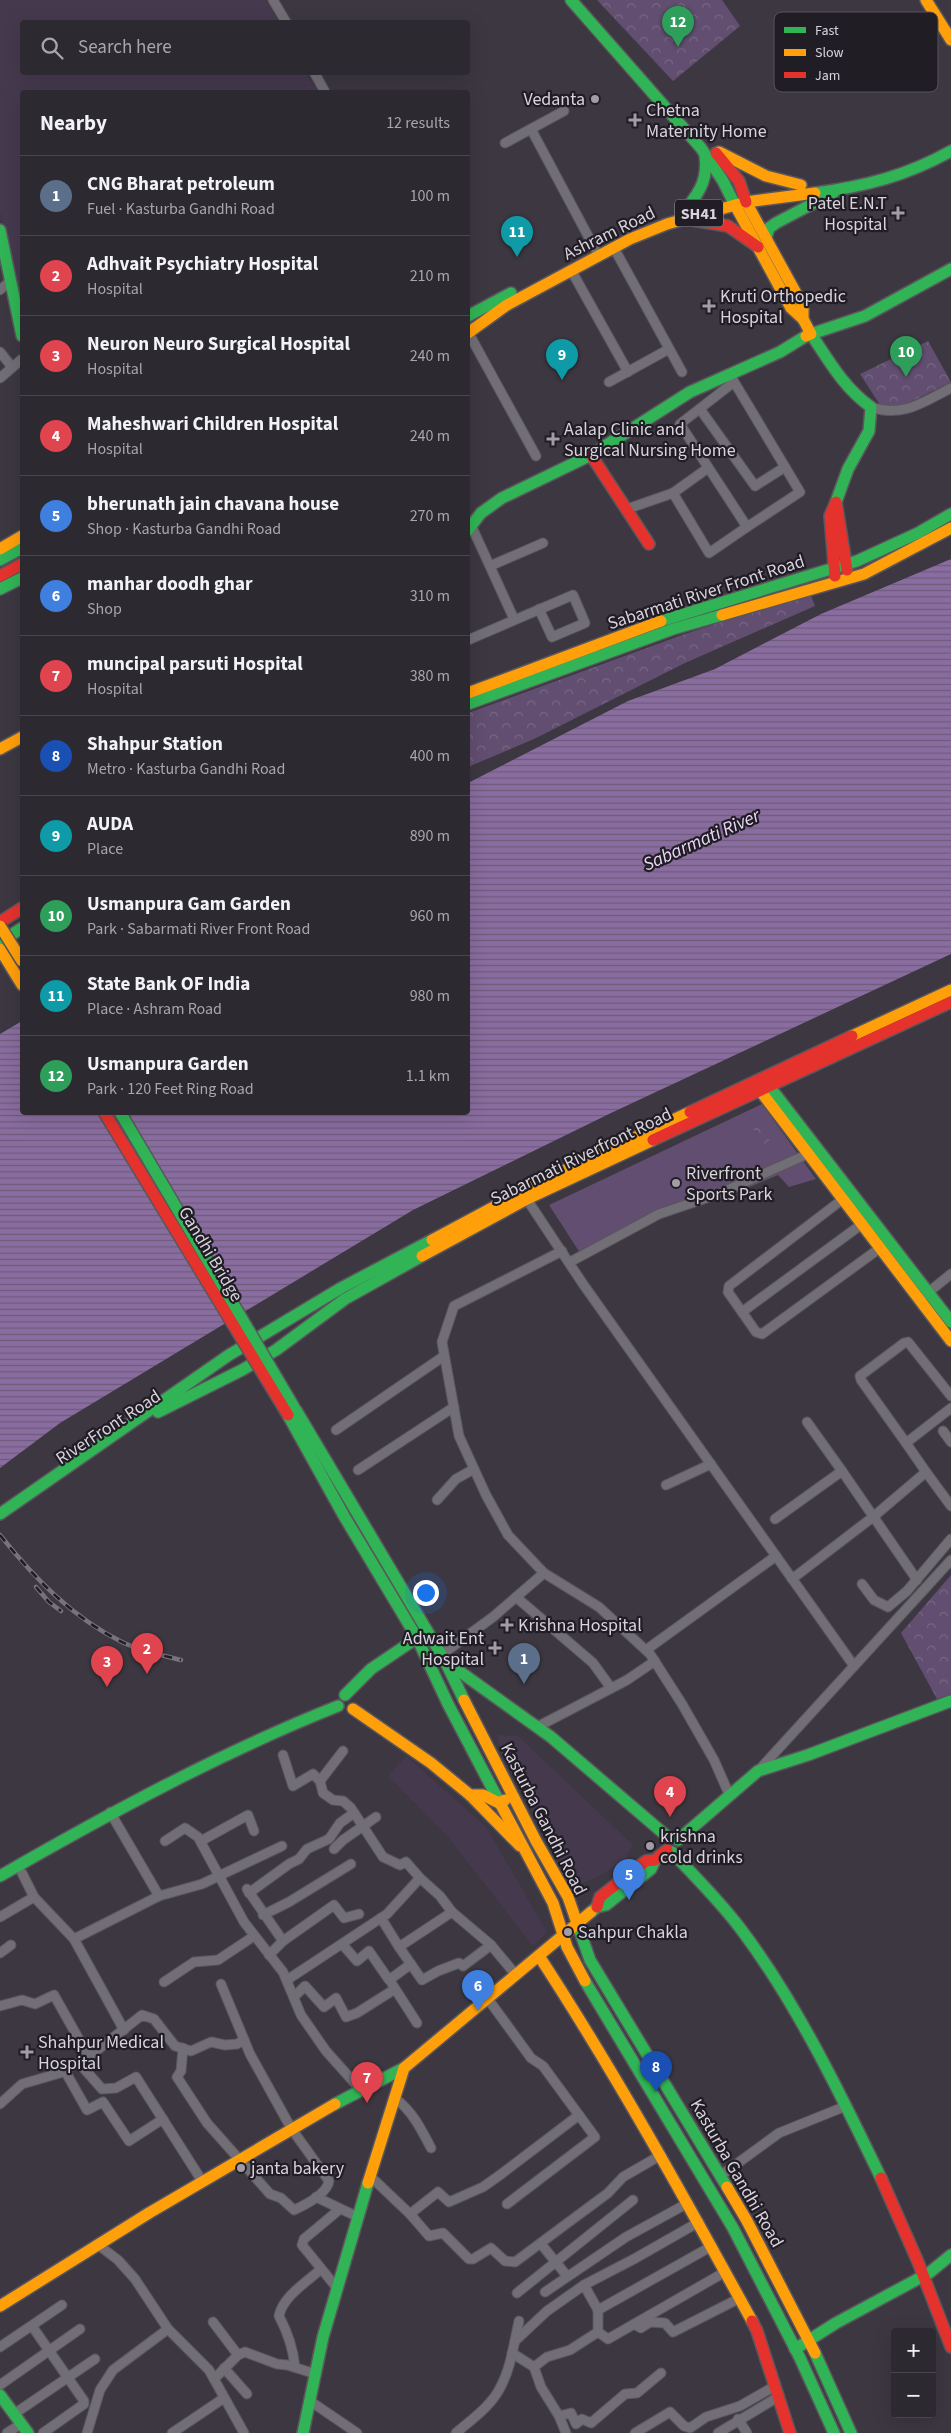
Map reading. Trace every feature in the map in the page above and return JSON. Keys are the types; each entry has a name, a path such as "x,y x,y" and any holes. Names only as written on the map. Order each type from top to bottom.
{"main road":[{"path":"571,0 738,181 739,199 762,243 803,306 803,319 811,334 842,381 855,396 871,408"},
{"path":"582,0 645,68 708,150 766,176 801,185"},
{"path":"926,0 937,12"},
{"path":"946,21 951,40"},
{"name":"Ashram Road","path":"470,315 627,232 687,208 801,185 851,179 891,169 922,157 951,141"},
{"path":"687,208 701,189 708,173 708,150"},
{"name":"Ashram Road","path":"470,332 507,305 630,239 681,219 739,199 842,188 894,178 926,165 951,151"},
{"path":"762,243 769,228 776,223 842,188"},
{"path":"681,219 728,226 762,243"},
{"path":"0,230 2,250 20,328"},
{"path":"470,526 481,514 502,498 591,455 690,392 732,379 794,342 811,334 826,331 888,304 951,269"},
{"name":"Sabarmati River Front Road","path":"470,692 667,619 833,569 830,516 848,469 869,432 871,408"},
{"path":"591,455 649,544"},
{"name":"Sabarmati River Front Road","path":"836,502 849,578"},
{"path":"836,581 833,569 845,563 857,561 900,541 951,514"},
{"path":"470,703 673,629 864,574 951,528"},
{"path":"0,548 20,537"},
{"path":"0,560 20,549"},
{"path":"0,576 20,565"},
{"path":"0,590 20,579"},
{"path":"0,749 20,738"},
{"path":"20,909 0,924 20,958"},
{"path":"0,942 20,929"},
{"path":"0,949 20,982"},
{"name":"Sabarmati Riverfront Road","path":"229,1355 342,1288 525,1195 761,1084 951,990"},
{"name":"Sabarmati Riverfront Road","path":"761,1084 951,1002"},
{"path":"761,1084 808,1154 880,1248 951,1322"},
{"path":"761,1084 924,1296 951,1341"},
{"name":"Gandhi Bridge","path":"106,1115 292,1413"},
{"name":"Gandhi Bridge","path":"122,1115 153,1165 292,1413"},
{"name":"Sabarmati Riverfront Road","path":"242,1370 276,1350 345,1299 525,1195"},
{"name":"RiverFront Road","path":"0,1514 229,1355"},
{"name":"RiverFront Road","path":"0,1523 156,1413 242,1370"},
{"name":"Kasturba Gandhi Road","path":"292,1413 339,1508 417,1638 448,1704 522,1848 553,1903 563,1936 576,1967 733,2228 795,2349 834,2433"},
{"name":"Kasturba Gandhi Road","path":"292,1413 443,1658 514,1797 568,1897 590,1960 760,2246 851,2433"},
{"path":"338,1706 340,1698 346,1695 370,1669 417,1638"},
{"path":"443,1658 537,1727 671,1845 739,1916 784,1983 860,2118 897,2197 951,2347"},
{"path":"452,1676 548,1741 671,1845 734,1919 773,1978 846,2106 951,2329"},
{"path":"346,1695 353,1699 353,1709"},
{"path":"0,2306 97,2244 202,2181 360,2089 404,2068 488,2000 597,1907 600,1897 608,1890 646,1860 655,1860 706,1817 729,1794 758,1771 808,1755 951,1700"},
{"path":"338,1706 343,1712 353,1709"},
{"path":"0,1876 110,1812 239,1746 338,1706"},
{"path":"353,1709 417,1753 470,1795 522,1848"},
{"path":"470,1795 483,1795 499,1803 514,1797"},
{"path":"540,1956 578,2014 661,2154 740,2298 757,2331 790,2433"},
{"path":"303,2433 323,2337 404,2068"},
{"path":"795,2349 836,2323 926,2274 951,2255"},
{"path":"0,2395 21,2424"}],"street":[{"path":"273,0 285,20"},
{"path":"316,75 325,90"},
{"path":"505,143 564,111"},
{"path":"530,129 595,249"},
{"path":"614,248 682,372"},
{"path":"572,270 628,372"},
{"path":"0,290 9,282"},
{"path":"470,337 536,456"},
{"path":"609,382 669,349"},
{"path":"0,352 12,367"},
{"path":"0,378 20,360"},
{"path":"672,493 709,553 800,492 732,379 700,409 680,424 747,527"},
{"path":"871,408 886,412 897,412 910,408 951,388"},
{"path":"700,409 755,486 785,467"},
{"path":"627,509 672,493 708,468"},
{"path":"470,529 490,566 514,620"},
{"path":"490,566 543,543"},
{"path":"470,639 539,609 573,595 585,623 552,637 539,609"},
{"path":"570,1262 659,1214 718,1194 808,1154"},
{"path":"525,1195 562,1251 854,1666"},
{"path":"843,1199 729,1286 728,1292 756,1332 762,1334 880,1248"},
{"path":"742,1312 862,1224"},
{"path":"562,1251 454,1306 442,1342 459,1436 474,1470 508,1535 544,1573 599,1606 646,1650 655,1661 714,1760 729,1794"},
{"path":"924,1296 951,1274"},
{"path":"951,1396 908,1342 863,1372 861,1380 951,1506"},
{"path":"336,1430 444,1356"},
{"path":"358,1470 454,1407"},
{"path":"906,1443 951,1408"},
{"path":"807,1422 917,1580"},
{"path":"943,1431 951,1442"},
{"path":"666,1485 711,1464"},
{"path":"437,1500 456,1479 474,1470"},
{"path":"775,1519 842,1471"},
{"path":"792,1579 873,1517 926,1472"},
{"path":"862,1584 874,1600 888,1607 917,1580 951,1539"},
{"path":"646,1650 776,1556"},
{"path":"758,1771 951,1560"},
{"path":"443,1658 544,1573"},
{"path":"516,1597 593,1663 611,1688"},
{"path":"537,1727 627,1680 655,1661"},
{"path":"320,1781 343,1751"},
{"path":"283,1755 293,1786 313,1774 320,1781 323,1793 333,1800 343,1800 354,1813 383,1857 400,1865 406,1862 436,1892 452,1912 491,1945 516,1975"},
{"path":"110,1812 159,1896"},
{"path":"282,1941 248,1891 299,1859 307,1849 329,1839 340,1823 354,1813"},
{"path":"201,1841 248,1815 254,1831"},
{"path":"334,1849 343,1840 376,1817"},
{"path":"166,1841 185,1828 198,1837 244,1922 287,1980 302,2014 326,2051 360,2089"},
{"path":"74,1939 159,1896 202,1884 282,1846"},
{"path":"263,1915 352,1864"},
{"path":"22,1873 34,1897 74,1939 124,2030"},
{"path":"287,1980 381,1918 420,1878"},
{"path":"0,1917 34,1897"},
{"path":"269,1955 282,1941 334,1905 344,1918 359,1914"},
{"path":"399,1947 452,1912"},
{"path":"381,1918 422,1980 459,1963 463,1966 491,1945"},
{"path":"164,1982 194,1962 218,1960 254,1936"},
{"path":"342,1944 357,1962 369,1950 417,2023"},
{"path":"0,1953 11,1946"},
{"path":"389,1980 411,1964"},
{"path":"183,2048 181,2071 177,2077 207,2123 270,2194 281,2198 292,2209 296,2209 316,2197 328,2186 329,2181 292,2128 244,2040 221,1984"},
{"path":"294,1997 306,1986 324,2007 336,1998 346,2017 395,1989"},
{"path":"0,2006 22,2000 36,2004 54,1994 85,2050 91,2055"},
{"path":"488,2000 532,2058 543,2066 594,2135 594,2139 507,2204"},
{"path":"0,2104 22,2084 65,2071 91,2055 142,2015 154,2019 175,2046 191,2050 211,2042 226,2046 237,2044 244,2040"},
{"path":"78,2062 102,2089 116,2088 136,2077 202,2181"},
{"path":"65,2071 87,2110 103,2102 129,2141 162,2119"},
{"path":"396,2099 406,2106 414,2116 431,2148"},
{"path":"720,2176 779,2133 846,2106"},
{"path":"410,2214 438,2192 449,2202 483,2186 580,2115"},
{"path":"370,2176 410,2214 429,2236 441,2233 446,2234 469,2260 491,2248 504,2261 516,2262 608,2193 623,2177 661,2154"},
{"path":"316,2197 358,2216"},
{"path":"518,2293 632,2200"},
{"path":"546,2292 626,2236 688,2203"},
{"path":"337,2288 304,2249 302,2241 340,2209"},
{"path":"514,2340 547,2311 584,2285 699,2222"},
{"path":"97,2244 118,2260 135,2279 168,2329 198,2358 214,2378 244,2433"},
{"path":"541,2244 568,2276"},
{"path":"598,2310 712,2246"},
{"path":"295,2367 294,2349 289,2334 279,2316 280,2311 286,2301 321,2269"},
{"path":"598,2332 608,2339 725,2272"},
{"path":"584,2285 598,2310 598,2332"},
{"path":"634,2324 640,2328 650,2322 665,2323 673,2332 740,2298"},
{"path":"0,2347 62,2306"},
{"path":"456,2433 485,2407 500,2390 512,2353 519,2321"},
{"path":"213,2322 238,2354"},
{"path":"32,2326 84,2403 43,2433"},
{"path":"0,2385 80,2329"},
{"path":"87,2433 100,2390 113,2370 168,2329"},
{"path":"534,2367 547,2358 570,2350 598,2332"},
{"path":"214,2378 238,2354 245,2352 277,2364 295,2367 316,2374"},
{"path":"512,2353 534,2367 542,2387 559,2416 566,2433"},
{"path":"7,2433 21,2424 68,2377 95,2358"},
{"path":"224,2368 247,2394"},
{"path":"559,2416 571,2413 576,2424 582,2419 591,2423 626,2394 637,2393 661,2374"},
{"path":"718,2433 776,2391"},
{"path":"635,2433 670,2412 684,2426 690,2428 706,2417 740,2406 776,2391"},
{"path":"172,2433 224,2398"},
{"path":"310,2401 357,2433"},
{"path":"738,2419 747,2433"}],"shaded area":[{"path":"0,0 266,0 278,20 20,20 20,75 307,75 317,90 20,90 20,307 0,211"},
{"path":"497,1735 518,1736 633,1845 625,1859 603,1874 581,1884 566,1873 501,1754"},
{"path":"406,1756 486,1827 547,1932 533,1946 448,1837 388,1776"}],"green space":[{"path":"597,0 722,0 740,26 673,81"},
{"path":"928,341 951,382 896,409 882,408 860,374"},
{"path":"810,593 815,606 685,663 534,739 470,766 470,712 682,635"},
{"name":"Riverfront Sports Park","path":"762,1104 816,1179 789,1187 778,1175 721,1199 700,1204 652,1222 584,1259 549,1205"},
{"path":"749,1120 758,1120 765,1123 771,1133 771,1138 763,1150"},
{"path":"951,1575 951,1694 937,1699 901,1633"}],"water":[{"name":"Sabarmati River","path":"951,559 951,954 611,1113 413,1210 60,1423 0,1468 0,1034 20,1022 20,1115 470,1115 470,782 628,701 715,669 821,614"}],"railway":[{"path":"0,1535 55,1596 87,1621 129,1645 181,1660"},
{"path":"36,1587 49,1602 61,1611"}],"traffic: fast":[{"path":"571,0 701,148 723,181 735,205"},
{"path":"815,193 885,179 918,167 951,151"},
{"path":"687,208 702,183 706,163 705,155"},
{"path":"766,238 769,228 776,223 833,193"},
{"path":"0,230 20,326"},
{"path":"811,334 865,316 951,269"},
{"path":"470,315 511,293"},
{"path":"811,334 845,383 861,400 871,407 869,431 848,469 836,502"},
{"path":"470,527 481,513 502,498 591,455 690,392 780,352 806,336"},
{"path":"661,621 857,561 918,533 951,514"},
{"path":"0,560 20,549"},
{"path":"0,589 20,579"},
{"path":"470,703 673,629 722,615"},
{"path":"0,942 20,929"},
{"path":"766,1082 951,1322"},
{"path":"122,1115 294,1407"},
{"path":"0,1514 229,1355 341,1288 432,1240"},
{"path":"158,1412 242,1370 276,1350 345,1299 422,1256"},
{"path":"296,1410 445,1661 464,1700"},
{"path":"288,1415 344,1516 417,1638 448,1704 501,1805"},
{"path":"345,1695 371,1669 417,1638"},
{"path":"445,1661 551,1737 669,1838"},
{"path":"678,1840 758,1771 808,1755 951,1701"},
{"path":"0,1876 166,1785 294,1724 338,1706"},
{"path":"672,1852 735,1921 782,1989 818,2052 881,2178"},
{"path":"591,1912 597,1907 606,1905 651,1869 655,1860"},
{"path":"577,1923 590,1960 727,2187"},
{"path":"585,1981 733,2228 800,2358 834,2433"},
{"path":"335,2104 404,2068"},
{"path":"303,2433 323,2337 368,2183"},
{"path":"795,2349 836,2323 929,2273 951,2255"},
{"path":"815,2353 851,2433"},
{"path":"0,2395 28,2433"}],"traffic: slow":[{"path":"926,0 934,12"},
{"path":"938,19 951,40"},
{"path":"719,152 766,176 801,185"},
{"path":"470,332 507,305 630,239 667,224 746,202 815,193"},
{"path":"746,202 803,306 803,319"},
{"path":"735,205 791,308 803,319 811,334 806,336"},
{"path":"722,615 864,574 951,528"},
{"path":"0,549 20,537"},
{"path":"470,692 661,621"},
{"path":"0,749 20,738"},
{"path":"0,926 20,958"},
{"path":"0,949 20,982"},
{"path":"852,1036 951,990"},
{"path":"755,1084 951,1341"},
{"path":"432,1240 550,1177 690,1112"},
{"path":"422,1256 527,1199 653,1140"},
{"path":"464,1700 536,1841 568,1897 577,1923"},
{"path":"353,1709 431,1763 470,1795 520,1846"},
{"path":"470,1795 483,1795 499,1803 505,1800"},
{"path":"501,1805 553,1903 567,1947 585,1981"},
{"path":"368,2183 404,2068 591,1912"},
{"path":"539,1956 622,2091 752,2321"},
{"path":"0,2306 149,2213 335,2104"},
{"path":"727,2187 747,2221 815,2353"}],"traffic: jam":[{"path":"716,153 739,181 746,202"},
{"path":"686,219 728,226 758,247"},
{"path":"591,455 649,544"},
{"path":"835,576 830,516 836,502 847,570"},
{"path":"0,576 20,565"},
{"path":"0,922 20,909"},
{"path":"653,1140 951,1002"},
{"path":"690,1112 852,1036"},
{"path":"106,1115 288,1415"},
{"path":"597,1907 600,1897 646,1861 655,1860 667,1850"},
{"path":"881,2178 918,2262 951,2347"},
{"path":"752,2321 757,2331 790,2433"}],"place":[{"name":"Usmanpura Garden","path":"678,47"},
{"name":"Vedanta","path":"595,99"},
{"name":"Chetna Maternity Home","path":"635,120"},
{"name":"Patel E.N.T Hospital","path":"898,213"},
{"name":"State Bank OF India","path":"517,257"},
{"name":"Kruti Orthopedic Hospital","path":"709,306"},
{"name":"Usmanpura Gam Garden","path":"906,377"},
{"name":"AUDA","path":"562,380"},
{"name":"Aalap Clinic and Surgical Nursing Home","path":"553,439"},
{"name":"Riverfront Sports Park","path":"676,1183"},
{"name":"Krishna Hospital","path":"507,1625"},
{"name":"Adwait Ent Hospital","path":"495,1648"},
{"name":"Adhvait Psychiatry Hospital","path":"147,1674"},
{"name":"CNG Bharat petroleum","path":"524,1684"},
{"name":"Neuron Neuro Surgical Hospital","path":"107,1687"},
{"name":"Maheshwari Children Hospital","path":"670,1817"},
{"name":"krishna cold drinks","path":"650,1846"},
{"name":"bherunath jain chavana house","path":"629,1900"},
{"name":"Sahpur Chakla","path":"568,1932"},
{"name":"manhar doodh ghar","path":"478,2011"},
{"name":"Shahpur Medical Hospital","path":"27,2052"},
{"name":"Shahpur Station","path":"656,2092"},
{"name":"muncipal parsuti Hospital","path":"367,2103"},
{"name":"janta bakery","path":"241,2168"}]}
